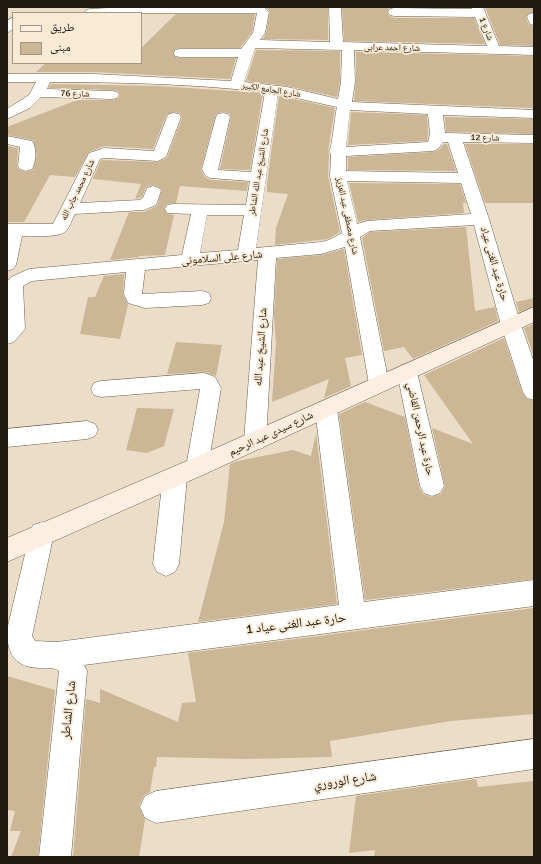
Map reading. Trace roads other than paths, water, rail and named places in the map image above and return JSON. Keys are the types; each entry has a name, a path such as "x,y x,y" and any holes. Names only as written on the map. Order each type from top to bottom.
{"main road":[{"name":"شارع سيدى عبد الرحيم","path":"7,550 42,533 176,477 534,314"}],"street":[{"name":"شارع مصطفى عبد العزيز","path":"335,7 348,82 337,152 338,176 351,234 379,384"},
{"path":"183,20 188,8"},
{"path":"103,12 141,9 188,8 262,10 263,12 258,33 247,49 236,85"},
{"path":"394,12 478,10"},
{"name":"شارع 1","path":"478,10 495,51"},
{"path":"142,12 145,23"},
{"name":"شارع احمد عرابى","path":"180,53 247,49 342,47 534,51"},
{"path":"23,78 30,64"},
{"path":"7,115 30,102 39,93 50,64"},
{"name":"شارع الجامع الكبير","path":"7,78 94,78 236,85 272,89 344,105 530,114"},
{"name":"شارع الشيخ عبد الله الشاطر","path":"246,255 272,89"},
{"name":"شارع 76","path":"39,93 112,95"},
{"name":"حارة عبد الغنى عياد","path":"435,110 446,137 468,178 512,325 534,392"},
{"path":"530,114 534,139"},
{"name":"شارع محمد جاب الله","path":"11,230 59,229 94,156 104,153 158,156 162,152 174,117"},
{"path":"223,117 210,169 211,172 216,175 258,178"},
{"path":"337,152 430,147 446,137"},
{"name":"شارع 12","path":"446,137 534,139"},
{"path":"7,140 27,144 26,166"},
{"path":"338,176 468,178"},
{"path":"69,209 144,205 150,202 154,191"},
{"path":"173,209 253,210"},
{"path":"190,261 200,210"},
{"name":"شارع على السلامونى","path":"7,337 15,329 15,279 35,275 136,267 331,247 346,239 351,234 367,226 376,224 481,219"},
{"path":"7,265 11,230"},
{"name":"شارع الشيخ عبد الله","path":"255,441 267,254"},
{"path":"136,267 132,294 140,300 202,298"},
{"name":"حارة عبد الرحمن القاضي","path":"407,372 432,486"},
{"path":"101,390 204,381 208,383 211,388 197,467"},
{"path":"326,409 353,616"},
{"path":"7,438 87,430"},
{"path":"166,564 176,477"},
{"path":"42,533 19,636 25,652 30,654 58,655"},
{"name":"حارة عبد الغنى عياد 1","path":"58,655 534,593"},
{"name":"شارع الشاطر","path":"55,857 73,671 68,659 58,655"},
{"name":"شارع الوروري","path":"156,807 534,754"}]}
